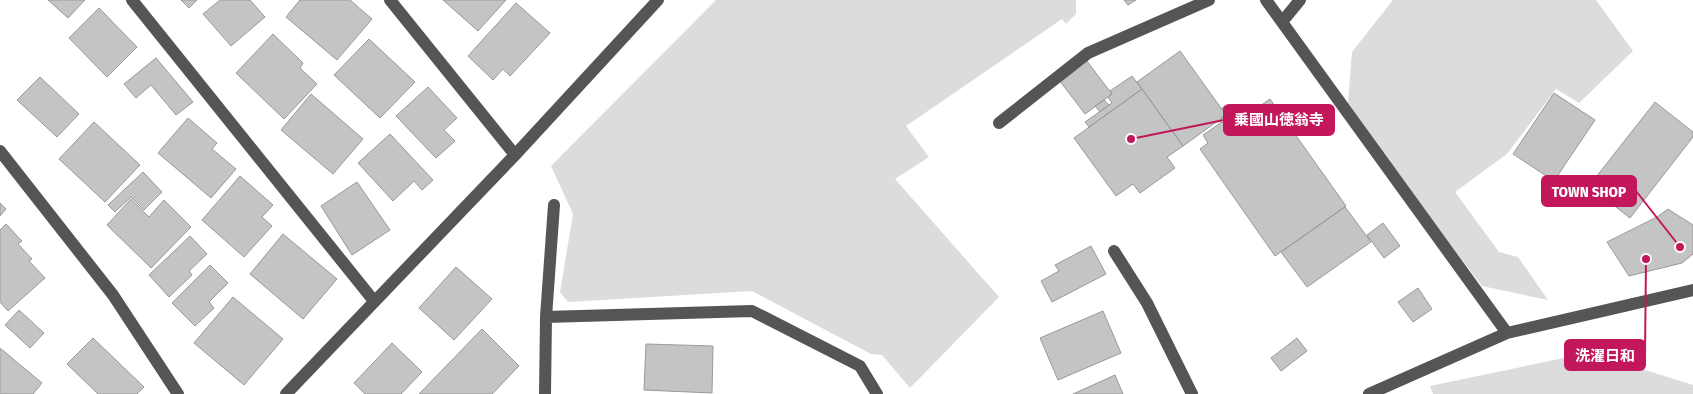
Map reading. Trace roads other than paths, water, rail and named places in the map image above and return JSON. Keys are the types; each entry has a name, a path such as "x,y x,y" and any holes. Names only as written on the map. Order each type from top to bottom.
{"street":[{"path":"132,0 374,301"},
{"path":"390,0 514,155"},
{"path":"999,123 1088,53 1209,0"},
{"path":"1266,0 1507,333"},
{"path":"1282,22 1300,0"},
{"path":"286,394 514,155 651,3"},
{"path":"0,151 113,295 178,394"},
{"path":"545,394 546,317 554,205"},
{"path":"1114,250 1148,303 1192,394"},
{"path":"1368,394 1507,333 1693,290"},
{"path":"546,317 752,311 860,366 878,394"}],"place":[{"name":"乗國山徳翁寺","path":"1131,139"},
{"name":"TOWN SHOP","path":"1680,247"},
{"name":"洗濯日和","path":"1646,259"}]}
